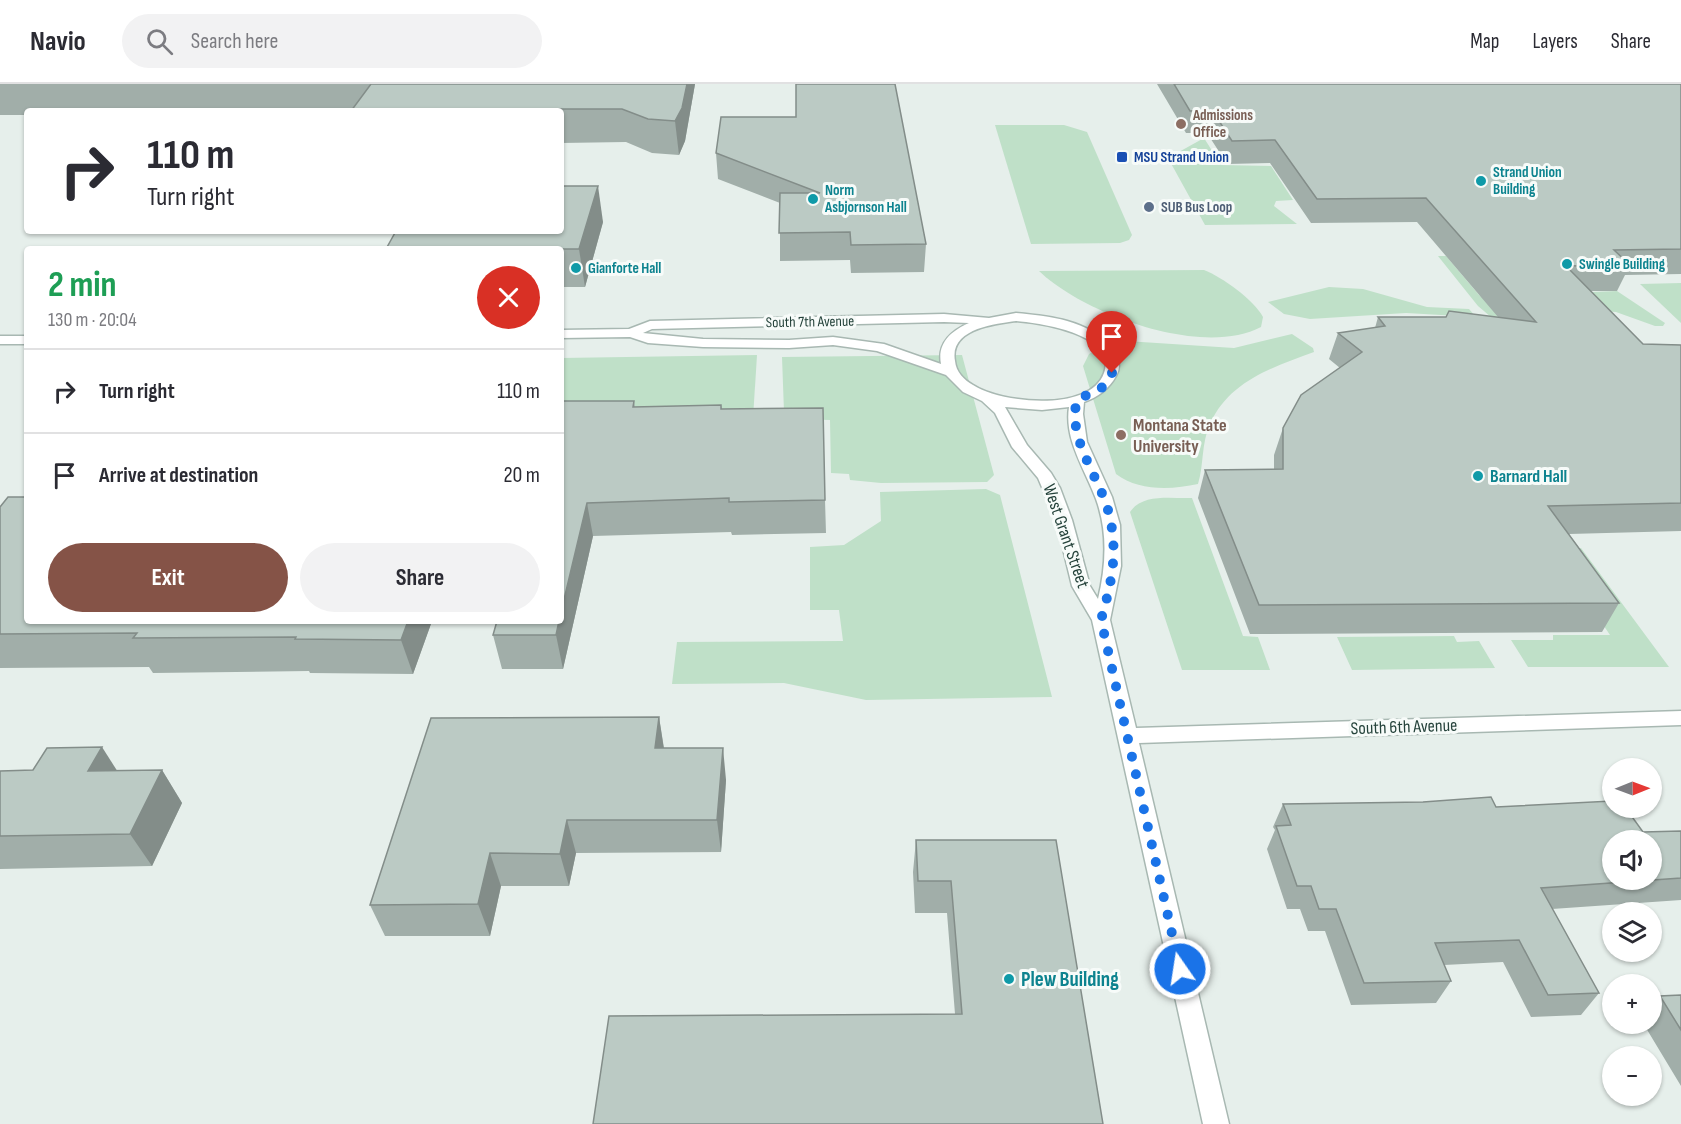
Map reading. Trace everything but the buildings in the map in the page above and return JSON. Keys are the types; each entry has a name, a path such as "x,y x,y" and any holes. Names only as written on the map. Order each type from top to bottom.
{"street":[{"path":"1016,317 1041,319 1066,324 1087,333 1103,345 1111,359 1112,373 1103,387 1077,400 1060,405 1030,406 1002,402 976,392 957,380 947,365 946,350 955,337 970,327 992,320 1016,317"},
{"name":"South 7th Avenue","path":"631,333 650,325 944,318 992,320"},
{"name":"South 7th Avenue","path":"564,334 631,333 648,339 703,343 779,344 833,341 879,347 953,373"},
{"path":"0,340 24,340"},
{"name":"West Grant Street","path":"986,396 1001,411 1020,447 1045,476 1052,488 1065,520 1081,586 1101,620 1216,1124"},
{"name":"West Grant Street","path":"1077,400 1074,414 1081,443 1108,509 1114,542 1113,577 1101,620"},
{"name":"South 6th Avenue","path":"1126,736 1681,718"}],"green space":[{"path":"995,125 1064,125 1087,132 1132,235 1129,240 1120,243 1031,244"},
{"path":"1204,138 1221,165 1271,166 1293,200 1276,201 1274,206 1297,224 1205,225 1168,158"},
{"path":"1438,256 1446,256 1479,295 1511,319 1491,317 1478,306"},
{"path":"1204,270 1228,283 1253,303 1263,317 1261,327 1236,335 1208,337 1177,334 1145,327 1113,316 1084,302 1059,287 1039,271"},
{"path":"1681,283 1681,323 1640,284"},
{"path":"1329,287 1363,289 1427,307 1469,309 1476,317 1406,313 1310,319 1284,314 1268,302"},
{"path":"1617,291 1665,323 1663,326 1655,326 1616,312 1588,310 1519,295"},
{"path":"1292,334 1313,348 1314,352 1268,370 1240,386 1228,397 1218,409 1207,432 1198,484 1155,488 1134,484 1116,474 1083,366 1089,354 1105,345 1126,341 1234,348"},
{"path":"757,355 753,418 564,419 564,358"},
{"path":"962,355 994,475 987,482 881,483 850,480 849,474 831,473 830,420 792,419 784,412 782,357"},
{"path":"986,489 1000,495 1052,697 866,700 784,683 672,684 677,642 843,641 839,610 810,610 810,547 844,545 881,521 880,492"},
{"path":"1192,498 1243,636 1258,637 1270,670 1182,670 1130,512 1142,502 1150,499"},
{"path":"1581,548 1669,667 1528,667 1511,640 1553,640 1553,635 1610,635 1552,549"},
{"path":"1454,636 1457,642 1479,641 1495,668 1352,670 1337,637"}],"place":[{"name":"Admissions Office","path":"1181,124"},
{"name":"MSU Strand Union","path":"1122,157"},
{"name":"Strand Union Building","path":"1481,181"},
{"name":"Norm Asbjornson Hall","path":"813,199"},
{"name":"SUB Bus Loop","path":"1149,207"},
{"name":"Swingle Building","path":"1567,264"},
{"name":"Gianforte Hall","path":"576,268"},
{"name":"Montana State University","path":"1121,435"},
{"name":"Barnard Hall","path":"1478,476"},
{"name":"Plew Building","path":"1009,979"}],"route":[{"path":"1112,373 1103,387 1077,400 1074,414 1081,443 1108,509 1114,542 1113,577 1101,620 1180,969"}]}
